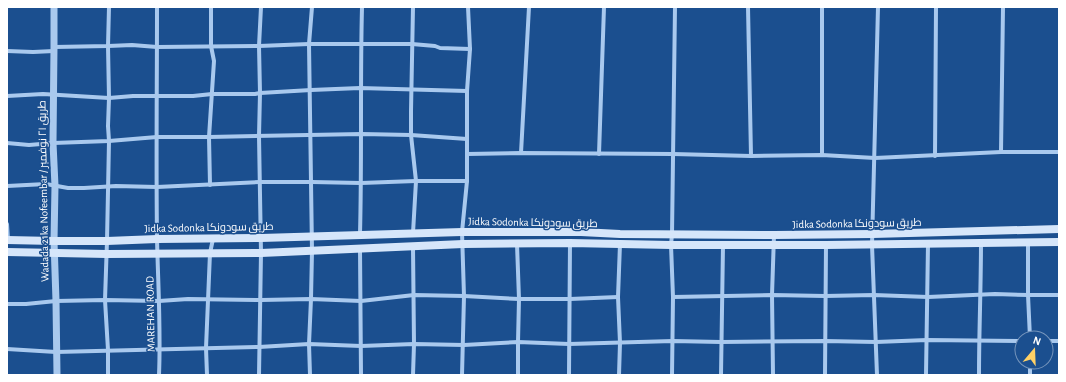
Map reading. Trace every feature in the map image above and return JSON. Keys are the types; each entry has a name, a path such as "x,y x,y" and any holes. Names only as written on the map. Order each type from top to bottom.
{"main road":[{"name":"Jidka Sodonka طريق سودونكا","path":"8,240 107,241 157,238 212,239 462,232 774,235 1059,229"},
{"name":"Jidka Sodonka طريق سودونكا","path":"7,252 54,254 261,253 463,244 570,243 671,245 872,245 980,242 1059,242"}],"street":[{"name":"Wadada 21ka Nofeembar / طريق ٢١ نوفمبر","path":"54,7 53,143 55,186 54,254 57,375"},
{"path":"108,375 105,300 109,141 109,7"},
{"name":"MAREHAN ROAD","path":"157,7 157,253 160,301 159,375"},
{"path":"210,185 209,137 214,61 211,46 211,7"},
{"path":"259,375 261,238 259,46 261,7"},
{"path":"310,375 309,344 312,251 312,182 309,44 312,7"},
{"path":"360,234 362,134 360,88 362,7"},
{"path":"413,7 411,135 416,181 413,234"},
{"path":"462,375 464,345 464,296 462,232 467,181 467,91 470,49 468,7"},
{"path":"521,153 529,7"},
{"path":"599,154 604,7"},
{"path":"672,375 673,297 671,245 675,7"},
{"path":"748,7 751,156"},
{"path":"822,7 822,155"},
{"path":"877,375 872,245 878,7"},
{"path":"935,156 936,7"},
{"path":"1001,152 1003,7"},
{"path":"7,50 33,52 54,49 132,45 259,46 309,44 412,44 435,46 440,48 470,49"},
{"path":"7,96 54,94 109,98 255,94 360,88 467,91"},
{"path":"7,143 29,145 157,137 362,134 411,135 467,139"},
{"path":"467,154 822,155 875,158 1001,152 1059,152"},
{"path":"7,186 46,184 68,188 84,188 108,186 157,187 260,182 361,183 467,181"},
{"path":"7,224 8,240"},
{"path":"773,375 772,295 774,235"},
{"path":"207,375 206,348 210,253 212,239"},
{"path":"979,375 981,295 980,242"},
{"path":"1028,242 1030,330"},
{"path":"569,375 570,243"},
{"path":"518,244 520,299 518,375"},
{"path":"619,375 620,343 618,298 620,244"},
{"path":"926,375 928,244"},
{"path":"721,375 723,245"},
{"path":"825,375 826,245"},
{"path":"413,247 414,375"},
{"path":"360,249 361,375"},
{"path":"673,297 772,295 874,295 928,297 995,294 1059,295"},
{"path":"7,304 56,301 160,301 188,299 311,299 361,301 414,295 520,299 618,298"},
{"path":"7,349 56,352 259,347 309,344 361,346 414,344 464,345 518,342 570,344 673,341 1014,341"}]}
